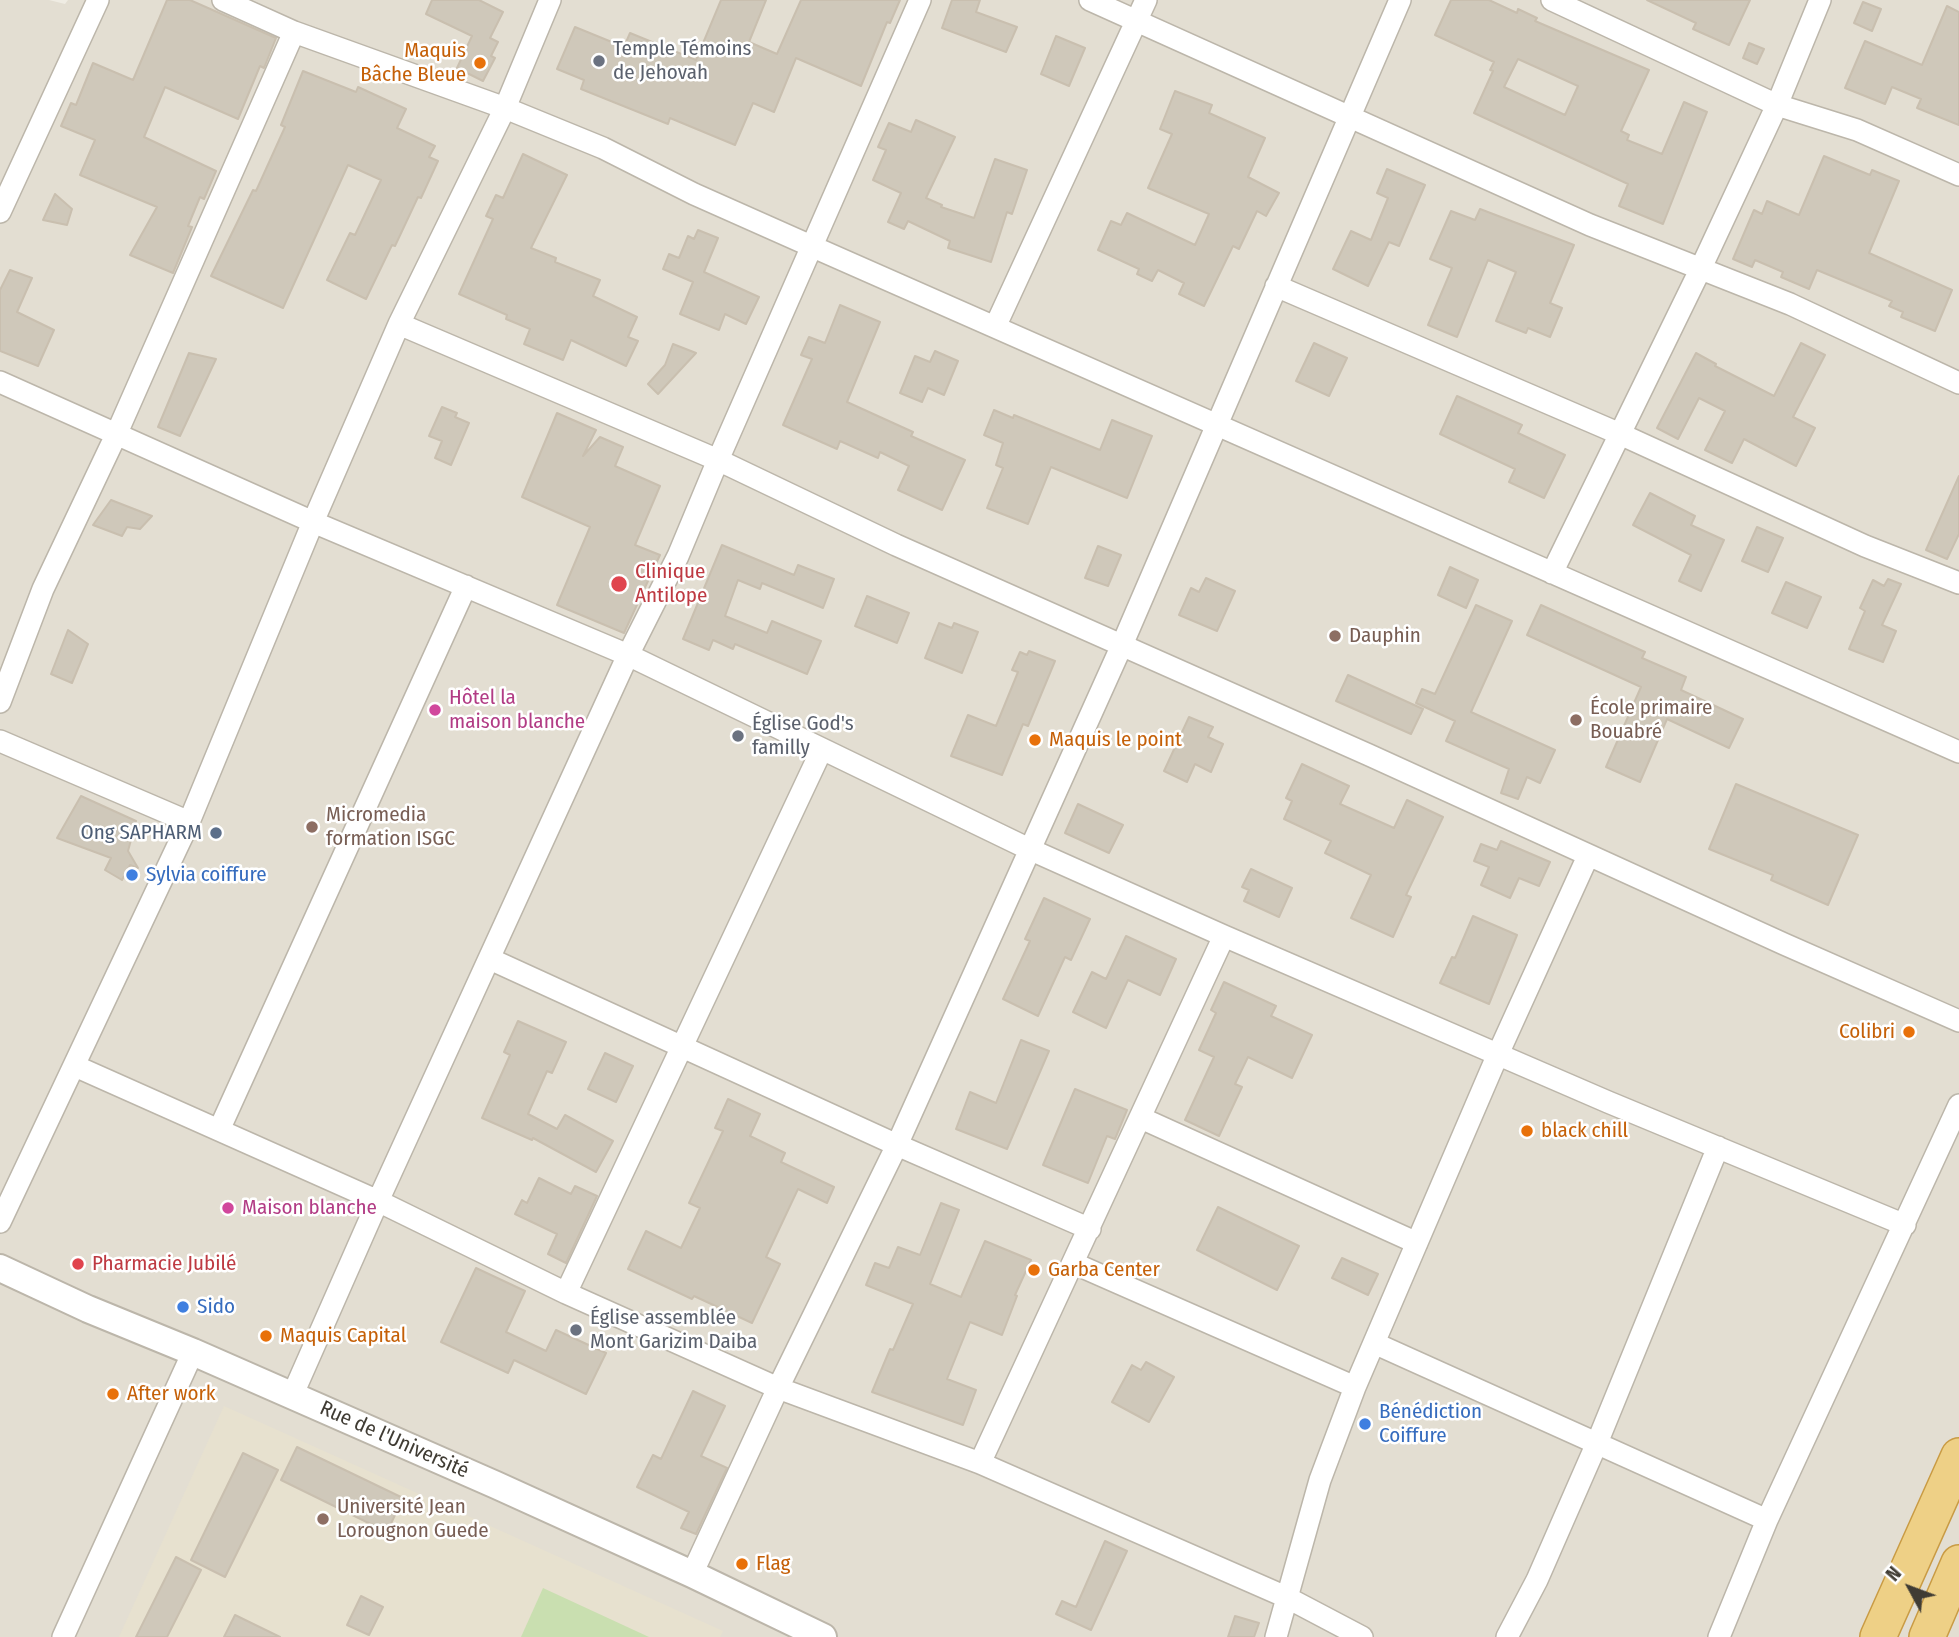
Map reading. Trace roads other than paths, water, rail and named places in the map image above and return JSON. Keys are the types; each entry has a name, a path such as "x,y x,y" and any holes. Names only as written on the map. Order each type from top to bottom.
{"highway":[{"path":"1878,1637 1959,1455"},
{"path":"1927,1637 1959,1563"}],"street":[{"path":"0,212 98,0"},
{"path":"223,0 294,32 505,108 603,148 694,194 1959,752"},
{"path":"0,1222 189,822 398,324 505,108 550,0"},
{"path":"292,1396 378,1201 628,655 678,556 920,0"},
{"path":"1090,0 1590,225 1790,304 1959,383"},
{"path":"995,327 1146,0"},
{"path":"692,1574 778,1388 897,1145 1122,645 1400,0"},
{"path":"1552,0 1777,105 1857,130 1959,175"},
{"path":"1552,573 1700,270 1777,105 1820,0"},
{"path":"0,702 43,589 116,435 294,32"},
{"path":"1276,286 1620,434 1865,546 1959,583"},
{"path":"398,324 718,460 896,545 1959,1021"},
{"path":"0,382 313,522 628,655 1029,849 1224,936 1905,1226"},
{"path":"219,1130 466,586"},
{"path":"0,741 189,822"},
{"path":"566,1293 822,749"},
{"path":"1276,1637 1320,1480 1354,1387 1498,1054 1588,856"},
{"path":"980,1463 1224,936"},
{"path":"490,959 681,1048 1090,1229"},
{"path":"75,1066 378,1201 566,1293 778,1388 980,1463 1286,1597 1362,1637"},
{"path":"1719,1637 1768,1520 1959,1105"},
{"path":"1140,1118 1417,1243"},
{"path":"1507,1637 1537,1580 1597,1443 1718,1147"},
{"path":"1073,1264 1354,1387"},
{"name":"Rue de l'Université","path":"0,1268 88,1309 193,1352 496,1485 823,1637"},
{"path":"1374,1343 1768,1520"},
{"path":"63,1637 193,1352"}],"place":[{"name":"Temple Témoins de Jehovah","path":"599,61"},
{"name":"Maquis Bâche Bleue","path":"480,63"},
{"name":"Clinique Antilope","path":"619,584"},
{"name":"Dauphin","path":"1335,636"},
{"name":"Hôtel la maison blanche","path":"435,710"},
{"name":"École primaire Bouabré","path":"1576,720"},
{"name":"Église God's familly","path":"738,736"},
{"name":"Maquis le point","path":"1035,740"},
{"name":"Micromedia formation ISGC","path":"312,827"},
{"name":"Ong SAPHARM","path":"216,833"},
{"name":"Sylvia coiffure","path":"132,875"},
{"name":"Colibri","path":"1909,1032"},
{"name":"black chill","path":"1527,1131"},
{"name":"Maison blanche","path":"228,1208"},
{"name":"Pharmacie Jubilé","path":"78,1264"},
{"name":"Garba Center","path":"1034,1270"},
{"name":"Sido","path":"183,1307"},
{"name":"Église assemblée Mont Garizim Daiba","path":"576,1330"},
{"name":"Maquis Capital","path":"266,1336"},
{"name":"After work","path":"113,1394"},
{"name":"Bénédiction Coiffure","path":"1365,1424"},
{"name":"Université Jean Lorougnon Guede","path":"323,1519"},
{"name":"Flag","path":"742,1564"}]}
